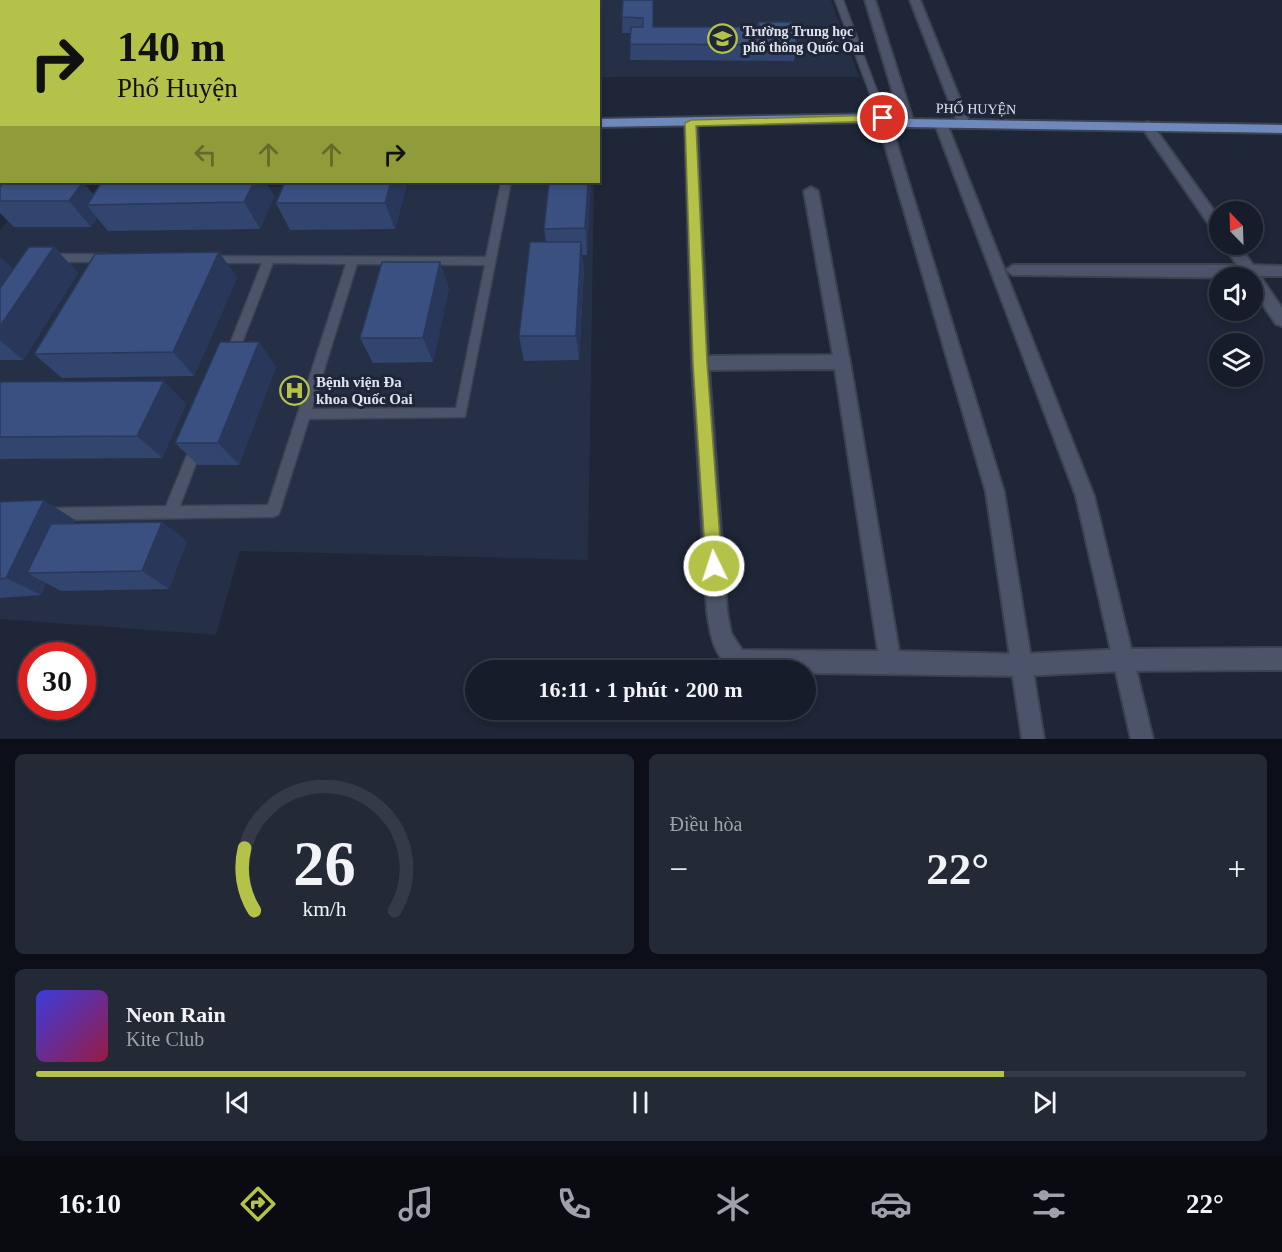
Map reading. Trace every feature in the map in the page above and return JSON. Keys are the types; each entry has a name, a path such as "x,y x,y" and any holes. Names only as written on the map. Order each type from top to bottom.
{"main road":[{"name":"PHỐ HUYỆN","path":"600,123 883,118 908,123 941,124 1282,129"}],"street":[{"path":"870,0 908,123"},
{"path":"915,0 964,124"},
{"path":"883,118 995,492 1033,739"},
{"path":"691,123 700,363 717,611 721,637 735,659 749,663 890,662 1022,665 1124,660 1282,659"},
{"path":"941,124 1085,496 1142,739"},
{"path":"1147,126 1209,214"},
{"path":"810,191 842,362 890,662"},
{"path":"1013,270 1209,271"},
{"path":"1263,271 1282,271"},
{"path":"1263,293 1282,320"},
{"path":"700,363 842,362"}],"lane":[{"path":"839,0 883,118"},
{"path":"304,414 461,413 506,183"},
{"path":"39,267 46,258 116,258"},
{"path":"198,259 490,261"},
{"path":"227,367 269,259"},
{"path":"34,514 273,511 353,260"},
{"path":"171,511 202,431"}],"shaded area":[{"name":"Trường Trung học phổ thông Quốc Oai","path":"600,0 831,0 859,77 600,77"},
{"name":"Bệnh viện Đa khoa Quốc Oai","path":"284,183 594,183 588,560 240,551 216,635 0,619 0,230 20,205 120,205 133,186 282,187"}],"building":[{"path":"623,0 653,0 653,27 759,27 758,22 792,22 797,45 630,44 631,27 643,27 643,18 622,17"},
{"path":"4,183 82,183 69,201 0,201 0,187"},
{"path":"101,183 254,183 244,202 87,205"},
{"path":"285,183 391,183 385,203 276,203"},
{"path":"549,183 588,183 585,228 544,229"},
{"path":"530,242 581,242 576,336 519,336"},
{"path":"29,247 54,247 0,326 0,288"},
{"path":"219,252 173,352 34,354 95,254"},
{"path":"382,262 440,262 423,338 360,338"},
{"path":"220,342 259,342 218,443 175,443"},
{"path":"164,381 137,436 0,437 0,382"},
{"path":"44,500 6,578 0,579 0,502"},
{"path":"162,522 142,571 27,573 51,524"}],"place":[{"name":"Trường Trung học phổ thông Quốc Oai","path":"722,39"},
{"name":"Bệnh viện Đa khoa Quốc Oai","path":"295,391"}],"route":[{"path":"714,566 700,363 691,123 883,118"}]}
